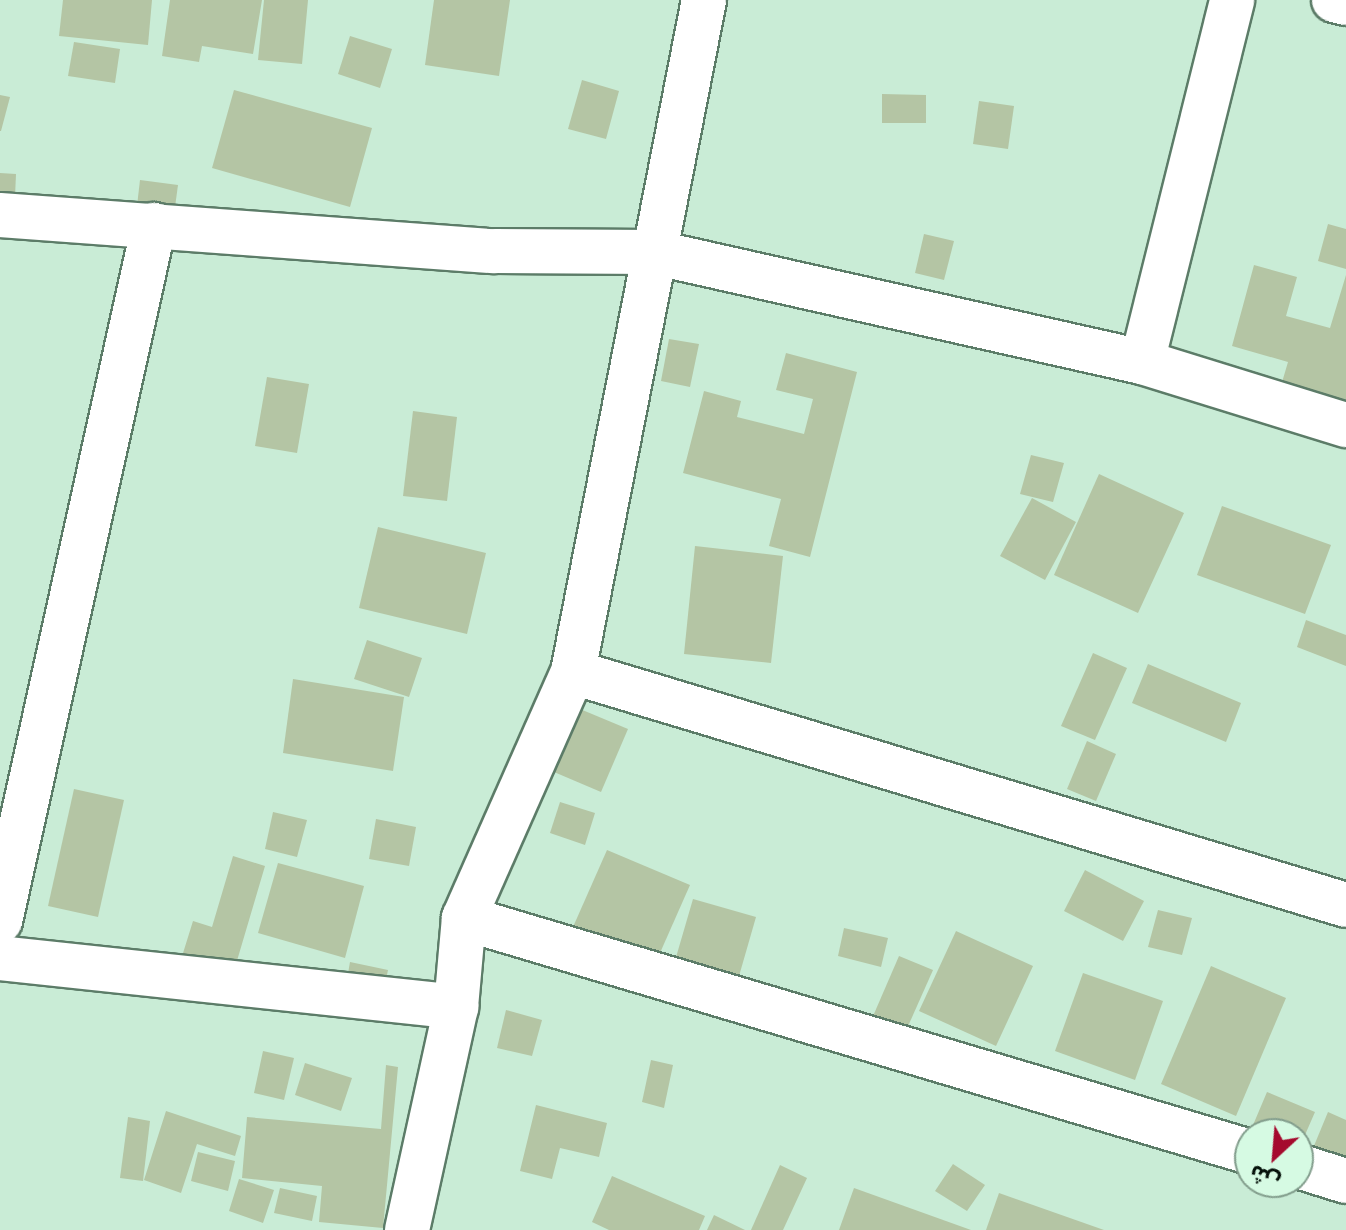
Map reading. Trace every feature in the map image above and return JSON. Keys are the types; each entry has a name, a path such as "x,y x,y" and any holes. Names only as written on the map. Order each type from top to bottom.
{"street":[{"path":"407,1230 456,1007 464,918 573,672 704,0"},
{"path":"1142,362 1232,0"},
{"path":"1334,0 1346,3"},
{"path":"0,215 495,251 653,252 1142,362 1346,425"},
{"path":"0,921 154,225"},
{"path":"573,672 1346,905"},
{"path":"464,918 1234,1147"},
{"path":"0,958 456,1007"},
{"path":"1314,1171 1346,1181"}],"building":[{"path":"63,0 152,0 148,45 59,36"},
{"path":"170,0 262,0 253,54 202,46 199,62 162,56"},
{"path":"264,0 308,0 302,64 258,60"},
{"path":"434,0 510,0 499,76 425,65"},
{"path":"350,36 392,49 380,88 338,74"},
{"path":"74,42 120,49 115,83 68,76"},
{"path":"582,80 619,91 606,139 568,129"},
{"path":"234,90 372,128 350,207 212,168"},
{"path":"882,94 926,95 926,123 882,123"},
{"path":"0,95 10,97 1,131 0,131"},
{"path":"979,101 1014,106 1008,149 973,144"},
{"path":"0,173 16,174 14,220 0,220"},
{"path":"140,180 178,185 172,229 135,223"},
{"path":"1328,224 1346,229 1346,269 1318,261"},
{"path":"924,234 954,241 944,280 915,273"},
{"path":"1254,265 1297,277 1286,316 1330,328 1346,275 1346,407 1280,389 1288,362 1232,346"},
{"path":"669,339 699,344 690,387 661,381"},
{"path":"786,353 857,372 810,557 769,546 781,499 683,473 704,391 741,401 737,417 804,434 813,399 776,390"},
{"path":"267,377 309,384 297,453 255,446"},
{"path":"413,411 457,417 447,501 403,496"},
{"path":"1031,455 1064,463 1053,502 1020,494"},
{"path":"1099,474 1184,513 1138,613 1054,575"},
{"path":"1032,498 1076,522 1045,580 1000,556"},
{"path":"1222,506 1331,545 1305,614 1197,575"},
{"path":"378,527 486,553 467,634 359,608"},
{"path":"695,546 783,556 771,663 684,654"},
{"path":"1306,620 1346,635 1346,666 1297,647"},
{"path":"367,640 422,658 409,697 354,679"},
{"path":"1093,653 1127,668 1095,740 1061,726"},
{"path":"1148,664 1241,703 1226,742 1132,703"},
{"path":"293,679 404,697 393,771 283,753"},
{"path":"580,709 628,729 601,792 554,772"},
{"path":"1087,741 1116,754 1096,801 1067,789"},
{"path":"74,789 124,800 98,917 48,906"},
{"path":"560,802 595,813 585,845 550,833"},
{"path":"273,812 307,820 297,857 265,849"},
{"path":"376,819 416,827 409,866 369,859"},
{"path":"607,850 690,885 656,962 573,927"},
{"path":"233,856 265,866 231,981 179,966 193,921 212,927"},
{"path":"278,863 364,886 345,958 258,933"},
{"path":"1085,870 1144,901 1123,941 1064,911"},
{"path":"693,899 756,917 735,990 672,971"},
{"path":"1158,910 1192,918 1182,955 1148,947"},
{"path":"844,928 888,938 881,967 838,956"},
{"path":"956,931 1033,966 996,1046 919,1011"},
{"path":"899,956 933,970 897,1051 864,1037"},
{"path":"350,962 388,970 382,999 345,991"},
{"path":"1211,966 1286,998 1236,1116 1161,1084"},
{"path":"1083,973 1163,1001 1135,1080 1055,1051"},
{"path":"506,1010 542,1020 532,1056 497,1048"},
{"path":"263,1051 294,1058 284,1100 254,1093"},
{"path":"651,1060 673,1065 664,1108 642,1102"},
{"path":"305,1063 352,1078 341,1111 295,1095"},
{"path":"386,1065 398,1067 383,1228 319,1222 322,1186 242,1178 247,1117 381,1129"},
{"path":"1267,1092 1315,1112 1312,1118 1256,1118"},
{"path":"536,1105 607,1123 599,1157 560,1148 552,1179 520,1171"},
{"path":"166,1111 241,1136 235,1156 197,1144 181,1193 144,1180"},
{"path":"1328,1112 1346,1120 1346,1167 1314,1154 1314,1146"},
{"path":"128,1117 150,1121 143,1181 120,1178"},
{"path":"198,1152 235,1161 228,1191 191,1181"},
{"path":"953,1164 985,1185 967,1211 935,1191"},
{"path":"780,1165 807,1178 783,1230 751,1230"},
{"path":"612,1176 705,1216 699,1230 609,1230 592,1222"},
{"path":"239,1179 274,1190 263,1223 229,1211"},
{"path":"280,1188 317,1196 312,1221 274,1213"},
{"path":"854,1188 971,1230 839,1230"},
{"path":"999,1193 1104,1230 986,1230"},
{"path":"714,1215 745,1230 707,1230"}]}
